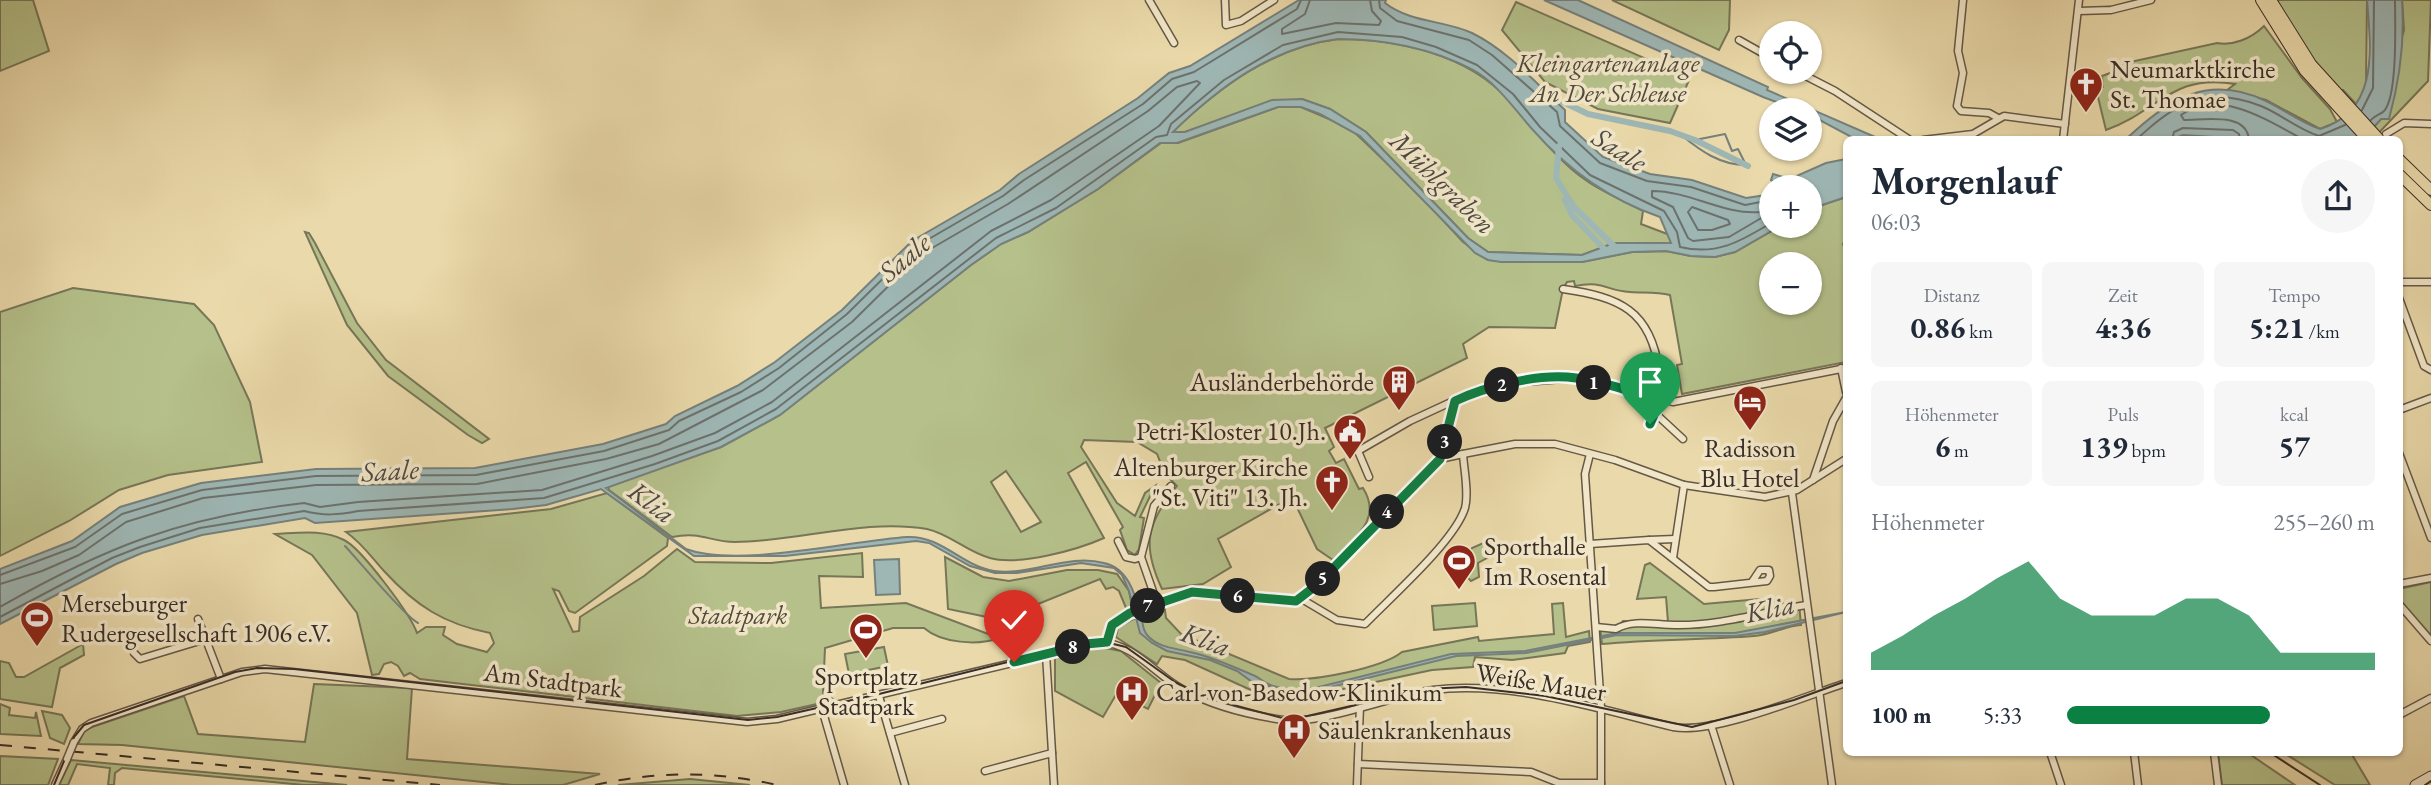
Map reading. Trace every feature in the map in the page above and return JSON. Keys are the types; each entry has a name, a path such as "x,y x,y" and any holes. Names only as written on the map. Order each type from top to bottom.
{"main road":[{"path":"2261,0 2292,53 2338,101 2382,136"},
{"path":"2271,0 2301,51 2365,136"},
{"path":"2403,176 2431,190"},
{"path":"2403,176 2431,205"},
{"path":"2415,785 2431,776"}],"street":[{"path":"1150,0 1174,43"},
{"path":"1225,0 1226,24 1241,21 1274,0"},
{"path":"1963,0 1958,51 1963,73 1958,108 1989,113 1998,118"},
{"path":"2064,136 2079,0"},
{"path":"2079,11 2111,10 2151,0"},
{"path":"1739,40 1759,51"},
{"path":"1821,84 1904,136"},
{"path":"1956,136 1973,134 1998,118 2012,116 2065,124"},
{"path":"2384,136 2404,123 2431,124"},
{"path":"2403,282 2431,282"},
{"path":"1563,289 1613,300 1648,329 1653,337 1660,401 1650,424"},
{"path":"2403,309 2424,366 2431,370"},
{"path":"1369,477 1358,451 1410,421 1477,390 1511,383 1575,378 1660,401 1680,401 1843,368"},
{"path":"2403,408 2431,398"},
{"path":"1107,642 1112,625 1130,613 1192,592 1296,601 1440,459 1455,401"},
{"path":"1813,480 1833,421 1843,403"},
{"path":"1656,414 1683,439"},
{"path":"1440,459 1527,443 1555,444 1684,485 1756,496 1791,493 1843,461"},
{"path":"1300,598 1337,620 1365,624 1442,544 1462,514 1466,505 1463,454"},
{"path":"1358,764 1531,772 1559,783 1601,784 1601,710 1585,474 1590,454"},
{"path":"2403,464 2431,538"},
{"path":"1673,558 1684,485"},
{"path":"1157,603 1141,556 1154,506 1171,486"},
{"path":"1791,493 1832,785"},
{"path":"1590,544 1675,538"},
{"path":"1649,540 1709,587 1752,582"},
{"path":"1118,541 1126,557 1135,559 1141,556"},
{"path":"2403,583 2431,578"},
{"path":"1596,629 1616,629 1623,624 1677,625 1806,609"},
{"path":"2403,609 2431,641"},
{"path":"198,619 221,679"},
{"path":"134,653 140,659 206,639"},
{"name":"Am Stadtpark","path":"55,785 74,742 82,729 91,723 221,679 258,670 294,671 747,722 778,719 1046,654 1107,642"},
{"name":"Weiße Mauer","path":"1107,642 1125,648 1180,688 1218,705 1290,721 1418,692 1455,688 1525,695 1679,728 1711,725 1843,684"},
{"path":"1046,654 1054,785"},
{"path":"879,696 905,785"},
{"path":"2403,713 2431,698"},
{"path":"1357,785 1360,706"},
{"path":"822,709 844,785"},
{"path":"890,733 942,719"},
{"path":"1711,725 1730,785"},
{"path":"985,771 1052,753"},
{"path":"2051,756 2061,785"},
{"path":"2134,756 2138,785"},
{"path":"2214,756 2218,785"}],"green space":[{"path":"0,0 33,0 49,51 0,71"},
{"path":"1612,0 1730,0 1729,30 1719,50"},
{"path":"2274,0 2367,0 2366,87 2357,105 2343,90 2339,90 2309,56"},
{"path":"2402,0 2431,0 2428,81 2376,136 2366,136 2381,119 2404,30"},
{"name":"Kleingartenanlage An Der Schleuse","path":"1516,2 1690,78 1670,123 1598,109 1545,82 1502,30"},
{"path":"2264,26 2302,78 2330,109 2337,122 2320,129 2266,100 2227,90 2235,84 2213,82 2180,89 2106,130 2096,89 2103,87 2102,76 2121,69 2121,64 2241,40"},
{"path":"1338,39 1407,46 1452,60 1473,71 1509,100 1576,173 1643,211 1641,224 1670,235 1671,244 1614,243 1582,255 1488,252 1468,238 1366,132 1330,109 1302,99 1228,117 1185,132 1172,132 1228,85 1269,60 1314,43"},
{"path":"1278,107 1301,107 1350,128 1416,191 1463,242 1488,260 1582,262 1632,252 1666,251 1715,257 1735,252 1759,238 1822,238 1822,205 1843,198 1843,363 1682,394 1677,365 1682,364 1670,295 1622,291 1593,284 1575,286 1574,281 1567,282 1563,289 1555,328 1489,327 1463,344 1467,358 1325,428 1334,447 1329,451 1336,463 1344,459 1359,489 1363,488 1370,510 1363,528 1333,560 1317,549 1292,497 1218,539 1231,567 1203,584 1162,589 1151,559 1150,535 1159,512 1177,486 1165,474 1157,454 1137,442 1084,440 1081,447 1117,503 1135,516 1145,493 1155,486 1140,517 1144,518 1139,549 1135,555 1127,550 1120,530 1123,527 1086,462 1068,473 1104,538 1064,552 1016,560 990,558 935,531 903,526 855,528 759,541 726,542 691,535 672,537 609,490 608,486 721,447 780,415 971,265 1001,244 1028,232 1098,189 1161,143 1178,143","holes":["1006,471 1041,522 1021,532 991,482"]},
{"path":"305,232 309,233 315,243 357,323 386,360 489,439 482,443 468,435 388,376 347,325"},
{"path":"73,288 194,304 214,325 250,402 262,462 168,475 119,490 69,521 0,556 0,312"},
{"name":"Stadtpark","path":"607,493 668,538 667,546 575,613 569,611 559,591 553,589 573,632 579,631 580,617 644,576 677,549 695,562 771,563 862,553 863,577 819,576 821,608 906,603 999,638 981,642 960,642 940,637 924,628 893,628 825,648 823,693 835,700 781,712 737,716 420,679 410,673 404,676 398,666 391,662 384,664 379,674 372,675 357,613 312,555 275,534 319,533 344,540 362,555 385,583 417,633 426,627 445,627 443,635 457,644 487,652 494,643 490,633 445,619 419,604 346,532 551,509"},
{"path":"1490,540 1496,553 1478,563 1479,577 1471,581 1457,567 1472,548"},
{"path":"945,557 983,577 1009,581 1067,570 1098,570 1117,574 1129,591 1132,606 1126,608 1119,591 1113,587 1106,589 1100,579 1028,608 1022,622 1008,629 987,617 948,609"},
{"path":"1650,563 1704,604 1771,598 1787,605 1799,603 1801,625 1754,636 1602,644 1600,627 1616,629 1623,621 1668,622 1666,597 1637,599 1645,565"},
{"path":"2431,582 2431,637 2403,605 2403,588"},
{"path":"1164,603 1166,618 1181,634 1289,679 1348,672 1380,663 1402,652 1478,637 1479,641 1554,634 1552,604 1563,603 1566,637 1589,631 1590,642 1568,646 1565,653 1512,660 1475,657 1473,667 1432,670 1296,699 1253,691 1185,660 1162,656 1157,664 1116,637 1118,627"},
{"path":"1475,603 1477,626 1434,630 1432,606"},
{"path":"83,644 84,655 60,668 52,707 0,699 0,661 9,663 16,677 24,677"},
{"name":"Sportplatz Stadtpark","path":"884,647 888,666 849,674 845,654"},
{"path":"1100,647 1121,651 1161,683 1148,709 1117,693 1103,717 1055,691 1055,657"},
{"path":"314,684 412,688 407,759 600,774 563,785 512,785 122,745 78,744 84,731 92,727 184,696 198,734 305,742"},
{"path":"0,704 10,708 9,715 35,718 36,712 41,736 0,734"},
{"path":"42,711 62,715 70,728 64,744 50,738"},
{"path":"0,756 58,759 48,785 0,785"},
{"path":"2218,756 2252,756 2295,785 2222,785"},
{"path":"2289,756 2353,756 2370,785 2335,785"},
{"path":"71,760 347,785 304,785 122,768 115,773 114,785 108,785 110,768 77,764 68,785 59,785"},
{"path":"690,779 750,785 618,785"}],"water":[{"name":"Saale","path":"1299,0 1386,0 1385,3 1406,14 1461,29 1485,40 1521,68 1565,110 1565,122 1603,157 1650,174 1692,180 1746,198 1759,196 1759,238 1735,252 1715,257 1666,251 1632,252 1582,262 1488,260 1475,253 1360,136 1301,107 1278,107 1177,143 1160,143 1098,189 1028,232 1001,244 971,265 780,415 721,447 606,488 686,549 734,556 694,556 601,489 546,505 513,509 315,523 305,518 202,535 142,553 116,564 0,624 0,569 72,541 120,507 201,483 316,469 475,468 603,444 666,424 675,416 737,386 775,362 842,310 912,241 1000,190 1019,174 1138,98 1169,73 1190,66","holes":["1338,39 1390,43 1457,62 1490,82 1546,145 1575,171 1607,193 1660,217 1671,243 1614,243 1582,255 1488,252 1468,238 1366,132 1330,109 1302,99 1272,100 1185,132 1173,132 1209,100 1248,72 1269,60 1314,43"]},
{"path":"1544,0 1578,0 1768,87 1767,90 1785,98 1766,98"},
{"path":"2367,0 2402,0 2403,30 2399,75 2389,119 2381,119 2366,136 2130,136 2173,103 2207,90 2245,93 2320,129 2339,120 2353,108 2362,93 2367,76 2370,39"},
{"path":"1822,114 1873,136 1849,136 1822,121"},
{"path":"1843,160 1843,198 1822,205 1822,175 1799,175 1826,163"},
{"path":"907,537 930,541 982,568 994,571 1008,572 1063,562 1104,563 1119,570 1125,576 1139,607 1144,630 1156,643 1215,659 1270,685 1289,689 1315,688 1451,654 1525,651 1617,633 1735,633 1843,613 1765,632 1735,636 1617,635 1526,653 1456,656 1315,691 1290,692 1251,681 1237,671 1210,660 1167,651 1152,643 1140,633 1129,591 1122,575 1114,568 1081,563 1017,573 995,573 970,566 929,543 916,541 785,556 734,556 794,552"},
{"path":"899,559 900,594 876,595 874,560"}],"waterway":[{"name":"Saale","path":"1544,93 1588,114 1670,131 1748,166"},
{"path":"1681,135 1719,160 1746,165 1738,149 1732,151 1725,134 1695,140"},
{"path":"1559,146 1556,178 1573,206 1616,248"},
{"path":"1565,200 1572,215 1607,252"},
{"path":"345,546 393,600 418,623"}],"tram line":[{"path":"54,785 74,737 84,725 235,672 257,668 294,669 748,720 777,717 879,694 1097,640 1126,647 1175,682 1203,697 1290,720 1425,689 1466,687 1545,696 1692,727 1794,700 1843,682"},
{"path":"2275,756 2320,785"},
{"path":"2425,785 2431,781"}],"railway":[{"path":"0,745 440,785"},
{"path":"595,785 641,777 686,774 731,777 777,785"}],"place":[{"name":"Neumarktkirche St. Thomae","path":"2086,114"},
{"name":"Ausländerbehörde","path":"1399,412"},
{"name":"Radisson Blu Hotel","path":"1750,432"},
{"name":"Petri-Kloster 10.Jh.","path":"1350,461"},
{"name":"Altenburger Kirche \"St. Viti\" 13. Jh.","path":"1332,512"},
{"name":"Sporthalle Im Rosental","path":"1459,591"},
{"name":"Merseburger Rudergesellschaft 1906 e.V.","path":"37,648"},
{"name":"Sportplatz Stadtpark","path":"866,660"},
{"name":"Carl-von-Basedow-Klinikum","path":"1132,722"},
{"name":"Säulenkrankenhaus","path":"1294,760"}],"route":[{"path":"1014,662 1086,644 1107,642 1112,625 1130,613 1192,592 1296,601 1318,584 1343,555 1440,459 1455,401 1477,390 1511,383 1575,378 1660,401 1650,424"}],"water label":[{"name":"Mühlgraben","path":"1443,182"},
{"name":"Klia","path":"652,502"},
{"name":"Klia","path":"1770,608"},
{"name":"Klia","path":"1206,639"}]}
